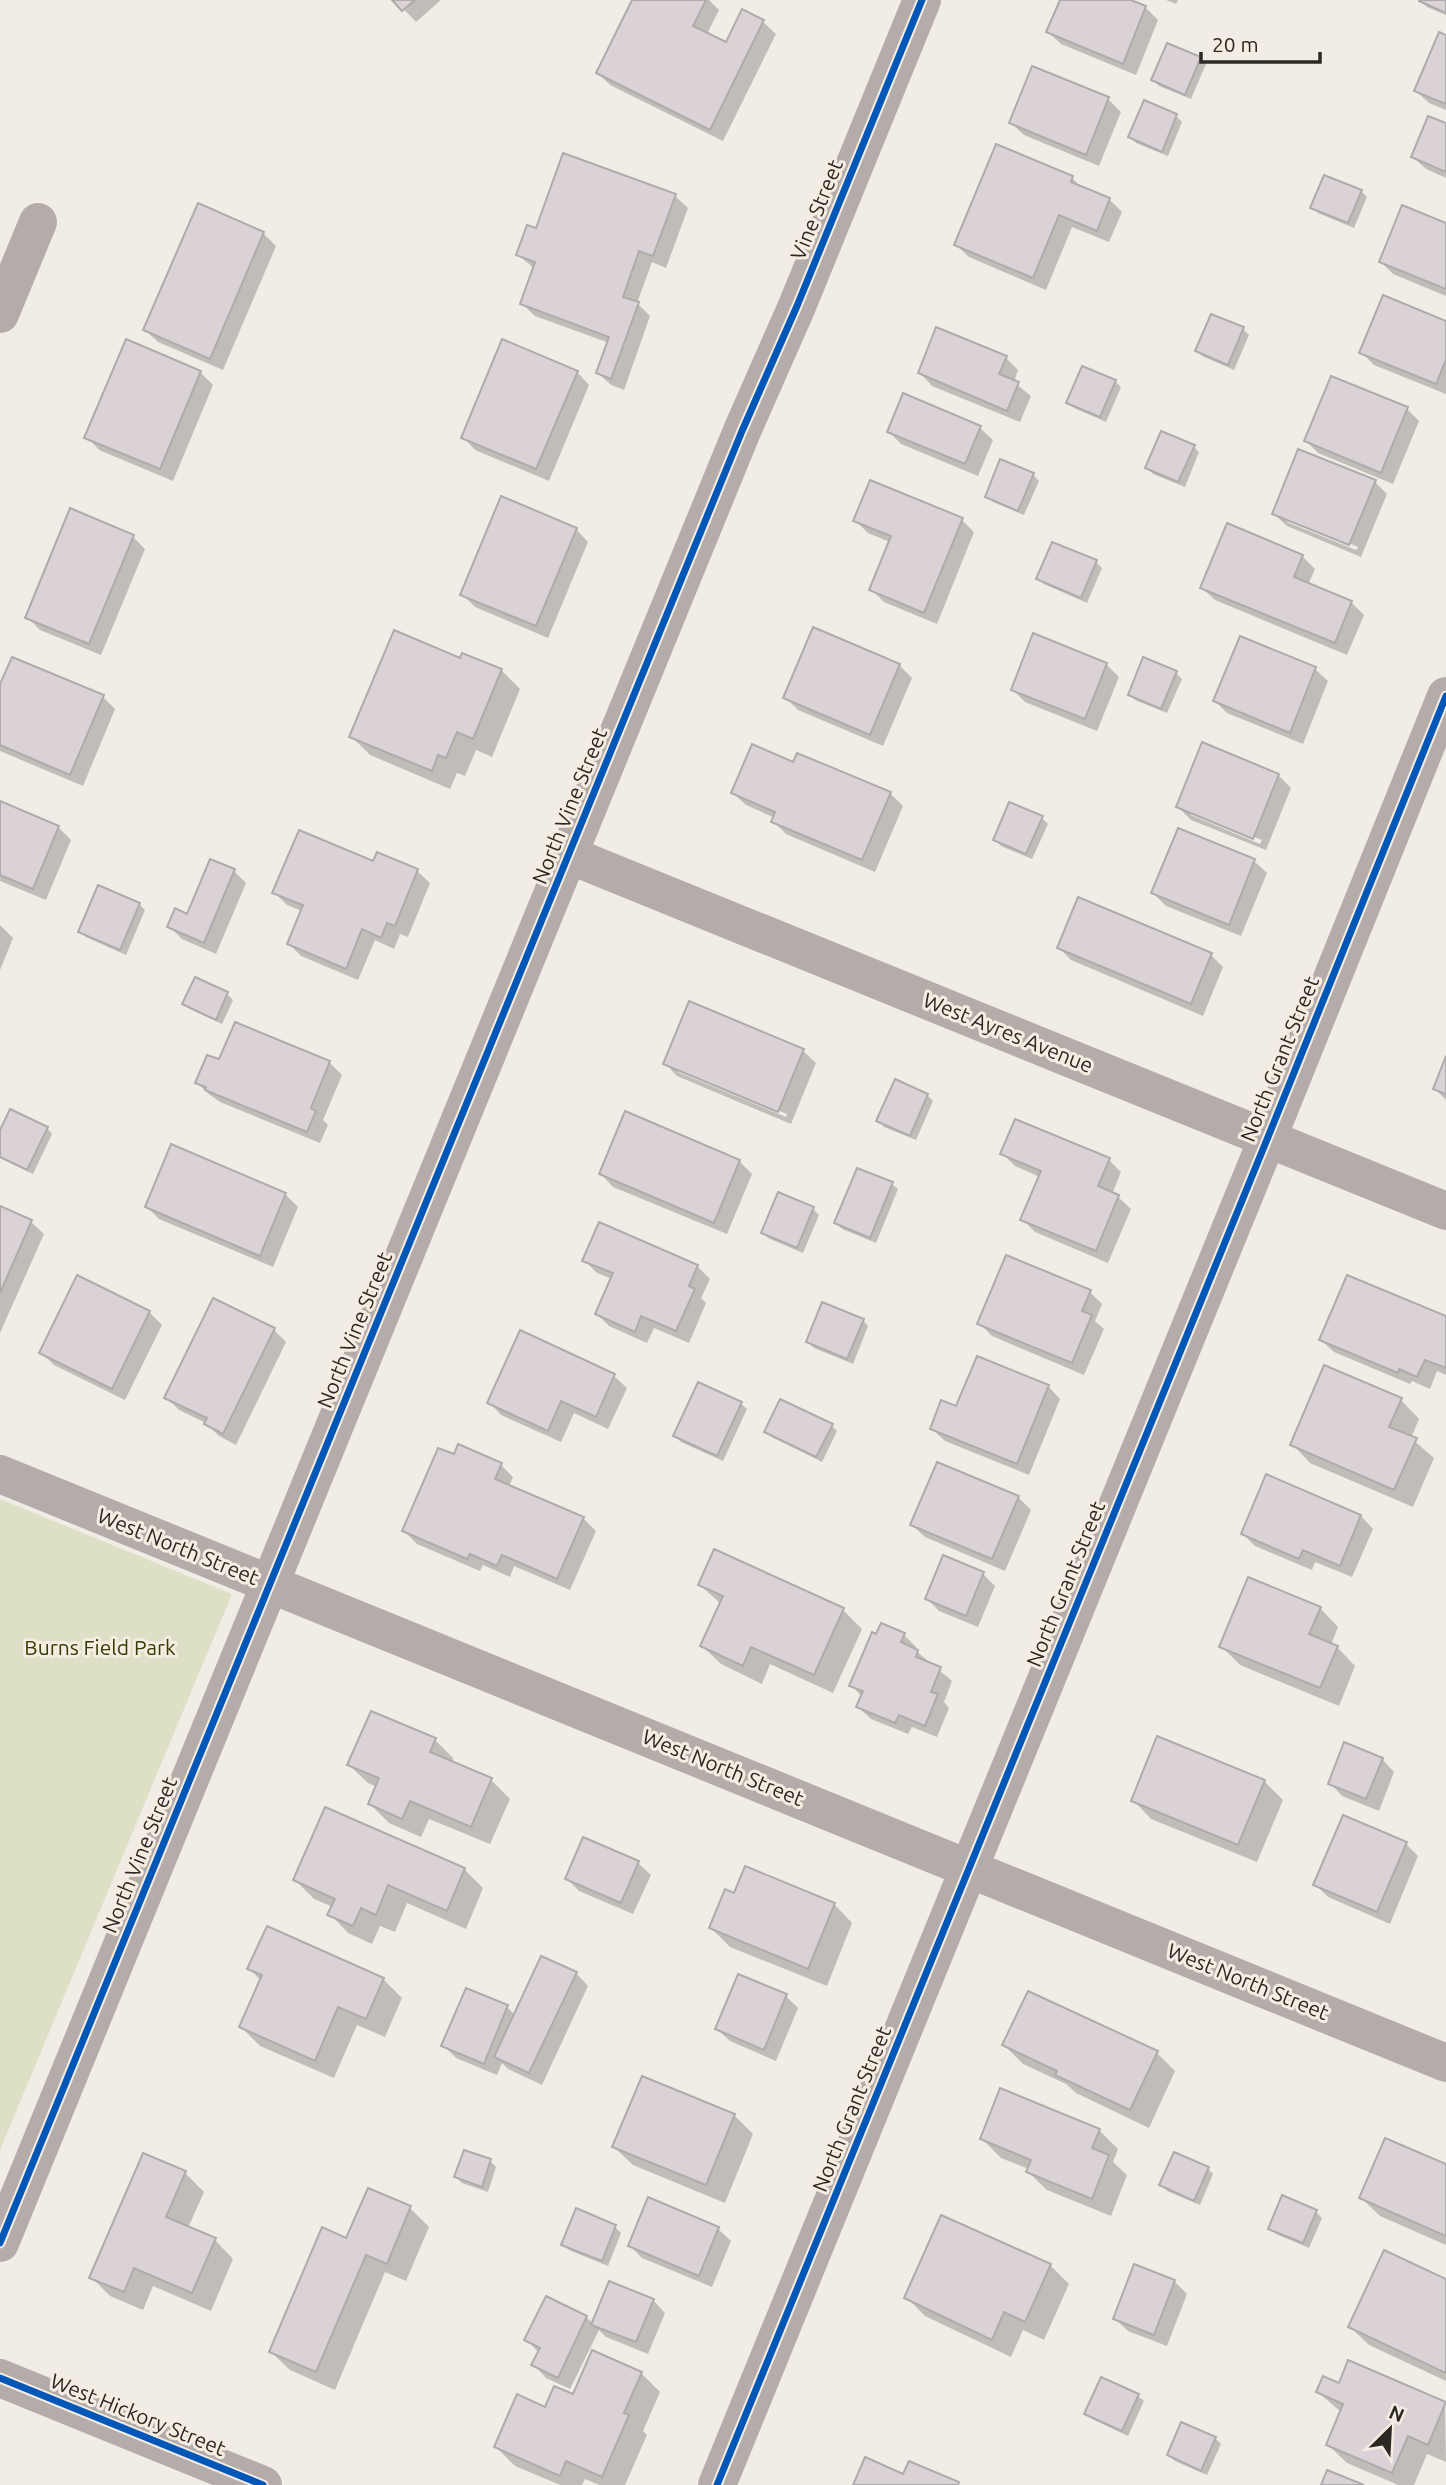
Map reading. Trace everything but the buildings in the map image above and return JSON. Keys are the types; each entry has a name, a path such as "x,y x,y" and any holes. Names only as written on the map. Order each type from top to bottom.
{"street":[{"name":"Vine Street","path":"742,431 797,306 922,0"},
{"path":"0,314 37,222"},
{"name":"North Vine Street","path":"0,2243 742,431"},
{"name":"North Grant Street","path":"718,2485 1446,696"},
{"name":"West Ayres Avenue","path":"569,855 1446,1211"},
{"name":"West North Street","path":"0,1474 1446,2063"},
{"name":"West Hickory Street","path":"0,2378 263,2485"}],"green space":[{"name":"Burns Field Park","path":"0,1499 232,1594 0,2150"}],"cycle path":[{"path":"0,2243 742,431 797,306 922,0"},
{"path":"717,2485 1446,696"},
{"path":"0,2378 263,2485"}]}
